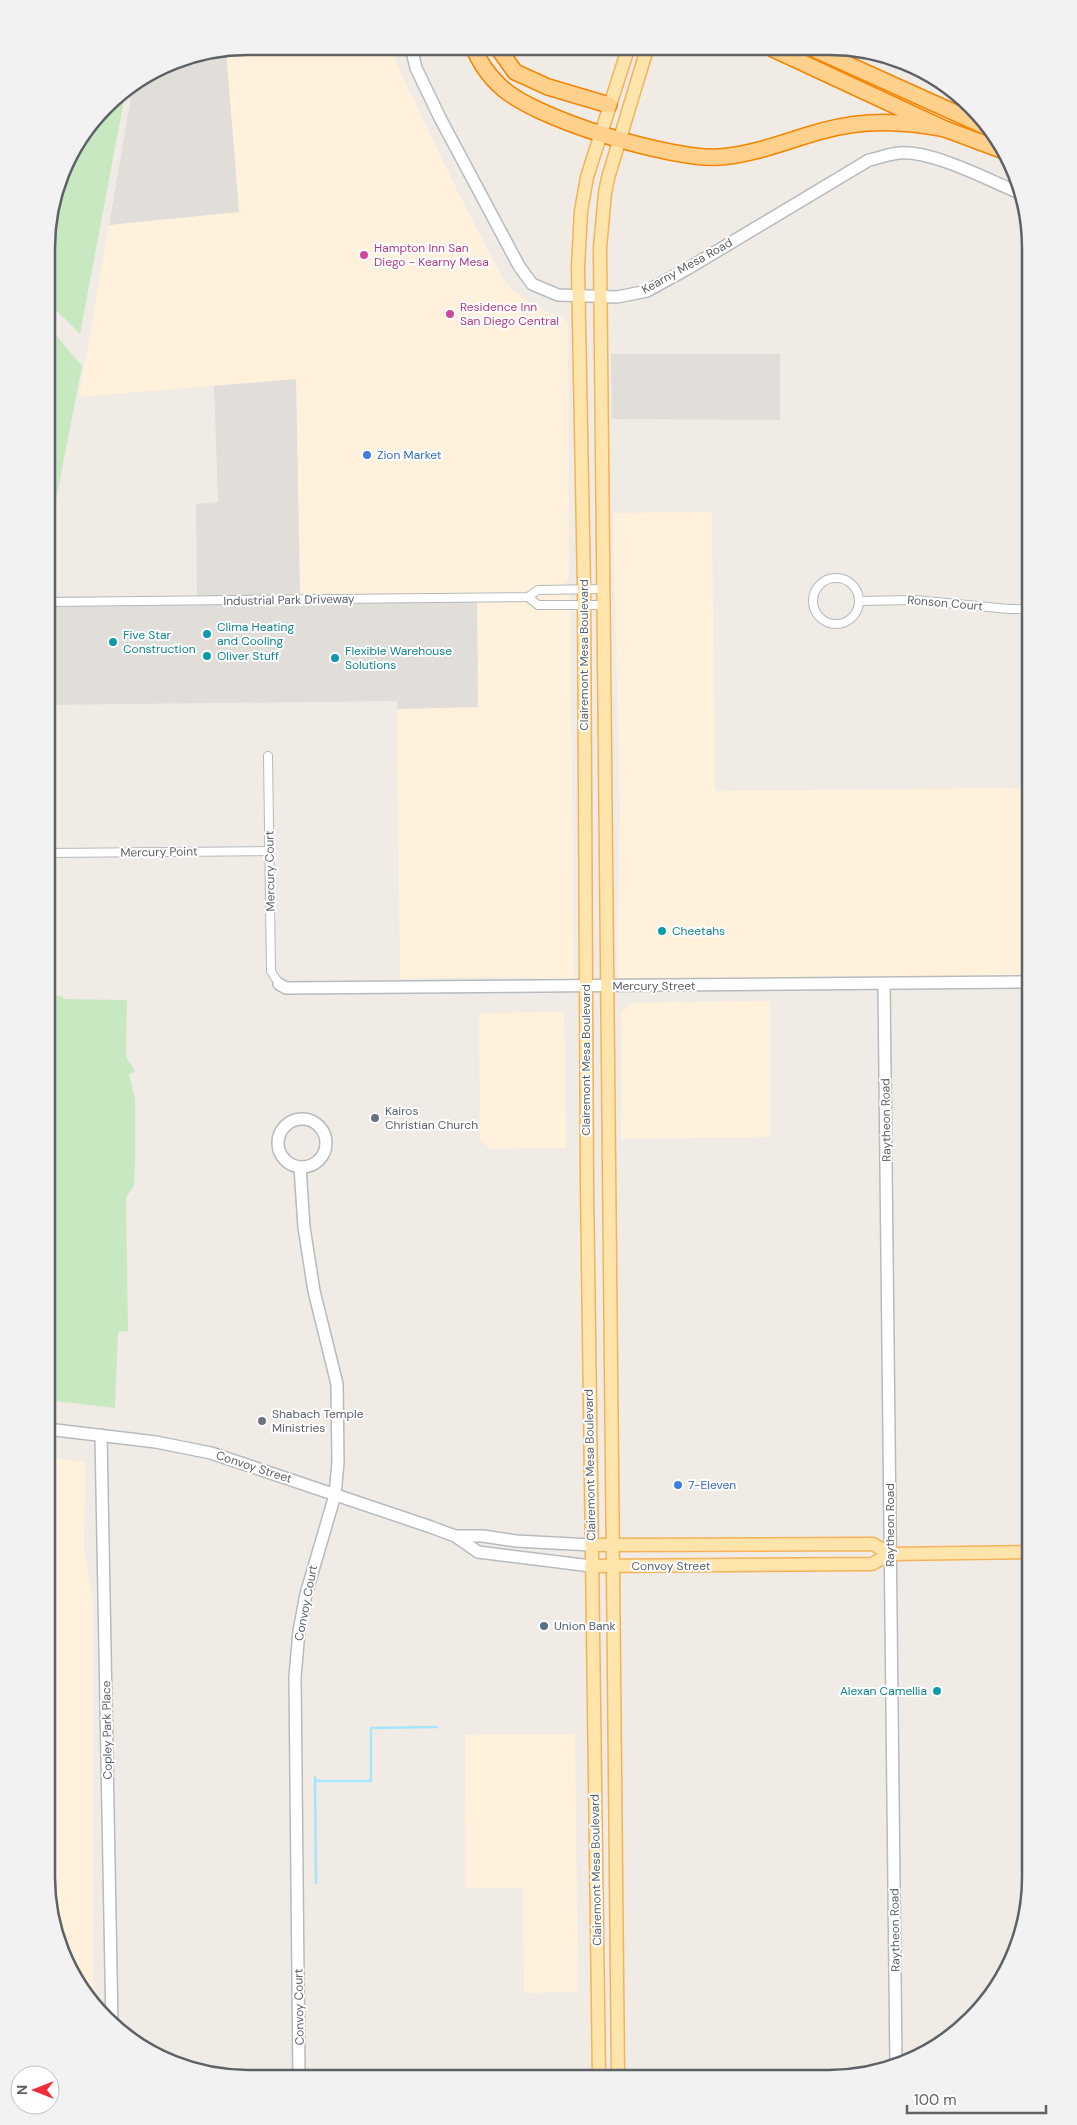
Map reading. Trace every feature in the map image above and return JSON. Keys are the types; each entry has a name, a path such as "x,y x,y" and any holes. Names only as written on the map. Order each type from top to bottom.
{"highway":[{"path":"479,55 499,86 529,106 575,126 687,155 718,157 750,152 824,130 868,122 912,123 946,130"},
{"path":"503,55 516,72 548,87 609,105"},
{"path":"784,55 946,130 993,147"},
{"path":"827,55 974,122"}],"main road":[{"name":"Clairemont Mesa Boulevard","path":"599,2070 591,1566 584,589 578,297 581,212 588,174 626,55"},
{"name":"Clairemont Mesa Boulevard","path":"618,2070 612,1565 609,986 599,297 601,226 605,193 619,138 645,55"},
{"name":"Convoy Street","path":"591,1545 873,1544 890,1554"},
{"name":"Convoy Street","path":"591,1566 872,1564 890,1554 1022,1552"}],"street":[{"name":"Kearny Mesa Road","path":"413,55 416,68 440,118 519,266 532,284 558,295 578,297 626,296 647,291 869,160 899,153 918,154 934,158 1013,190"},
{"path":"833,578 844,579 853,585 859,601 854,617 839,625 828,624 819,617 812,602 818,586 833,578"},
{"name":"Industrial Park Driveway","path":"55,602 528,597 538,590 604,589"},
{"name":"Industrial Park Driveway","path":"528,597 538,605 604,605"},
{"name":"Ronson Court","path":"859,601 915,600 1022,609"},
{"name":"Mercury Court","path":"268,756 271,971 279,984"},
{"name":"Mercury Point","path":"55,853 270,851"},
{"name":"Mercury Street","path":"279,984 286,988 1022,982"},
{"name":"Raytheon Road","path":"884,984 896,2058"},
{"path":"304,1119 318,1125 323,1132 325,1148 317,1161 306,1166 300,1166 286,1160 281,1154 278,1140 283,1128 289,1122 304,1119"},
{"name":"Convoy Court","path":"299,2070 295,1677 298,1631 306,1594 335,1495 338,1462 336,1384 314,1291 304,1227 300,1166"},
{"name":"Convoy Street","path":"55,1429 156,1442 211,1453 455,1536 478,1552 591,1566"},
{"name":"Copley Park Place","path":"101,1435 112,2013"},
{"name":"Convoy Street","path":"455,1536 483,1536 516,1541 591,1545"}],"shaded area":[{"path":"395,55 398,67 458,192 503,279 513,291 545,311 562,316 568,324 569,577 563,583 570,584 574,981 516,977 400,979 397,709 478,707 477,594 300,596 296,379 79,397 109,225 239,212 226,56"},
{"path":"226,56 239,212 109,225 131,95 163,75 186,65"},
{"path":"611,354 780,354 780,420 612,419"},
{"path":"296,379 300,596 477,593 478,707 397,709 397,701 55,705 55,596 197,598 196,504 218,502 214,386"},
{"path":"712,512 715,791 1022,788 1022,976 617,979 620,810 613,513"},
{"path":"770,1001 770,1137 621,1139 621,1013 630,1003"},
{"path":"564,1012 566,1148 490,1149 480,1139 479,1013"},
{"path":"55,1458 85,1462 84,1547 93,1605 93,1991 75,1962 65,1939 55,1889"},
{"path":"575,1734 578,1992 524,1993 523,1888 466,1888 465,1735"}],"green space":[{"path":"124,101 80,334 55,310 55,236 65,186 75,163 88,141 103,121"},
{"path":"55,334 82,366 55,506"},
{"path":"55,996 62,996 64,999 127,1000 126,1057 135,1071 129,1075 135,1098 135,1163 134,1186 126,1197 128,1331 118,1332 115,1408 55,1401"}],"waterway":[{"path":"315,1781 371,1781 371,1728 437,1727"},
{"path":"315,1777 316,1883"}],"place":[{"name":"Hampton Inn San Diego - Kearny Mesa","path":"364,255"},
{"name":"Residence Inn San Diego Central","path":"450,314"},
{"name":"Zion Market","path":"367,455"},
{"name":"Clima Heating and Cooling","path":"207,634"},
{"name":"Five Star Construction","path":"113,642"},
{"name":"Oliver Stuff","path":"207,656"},
{"name":"Flexible Warehouse Solutions","path":"335,658"},
{"name":"Cheetahs","path":"662,931"},
{"name":"Kairos Christian Church","path":"375,1118"},
{"name":"Shabach Temple Ministries","path":"262,1421"},
{"name":"7-Eleven","path":"678,1485"},
{"name":"Union Bank","path":"544,1626"},
{"name":"Alexan Camellia","path":"937,1691"}]}
